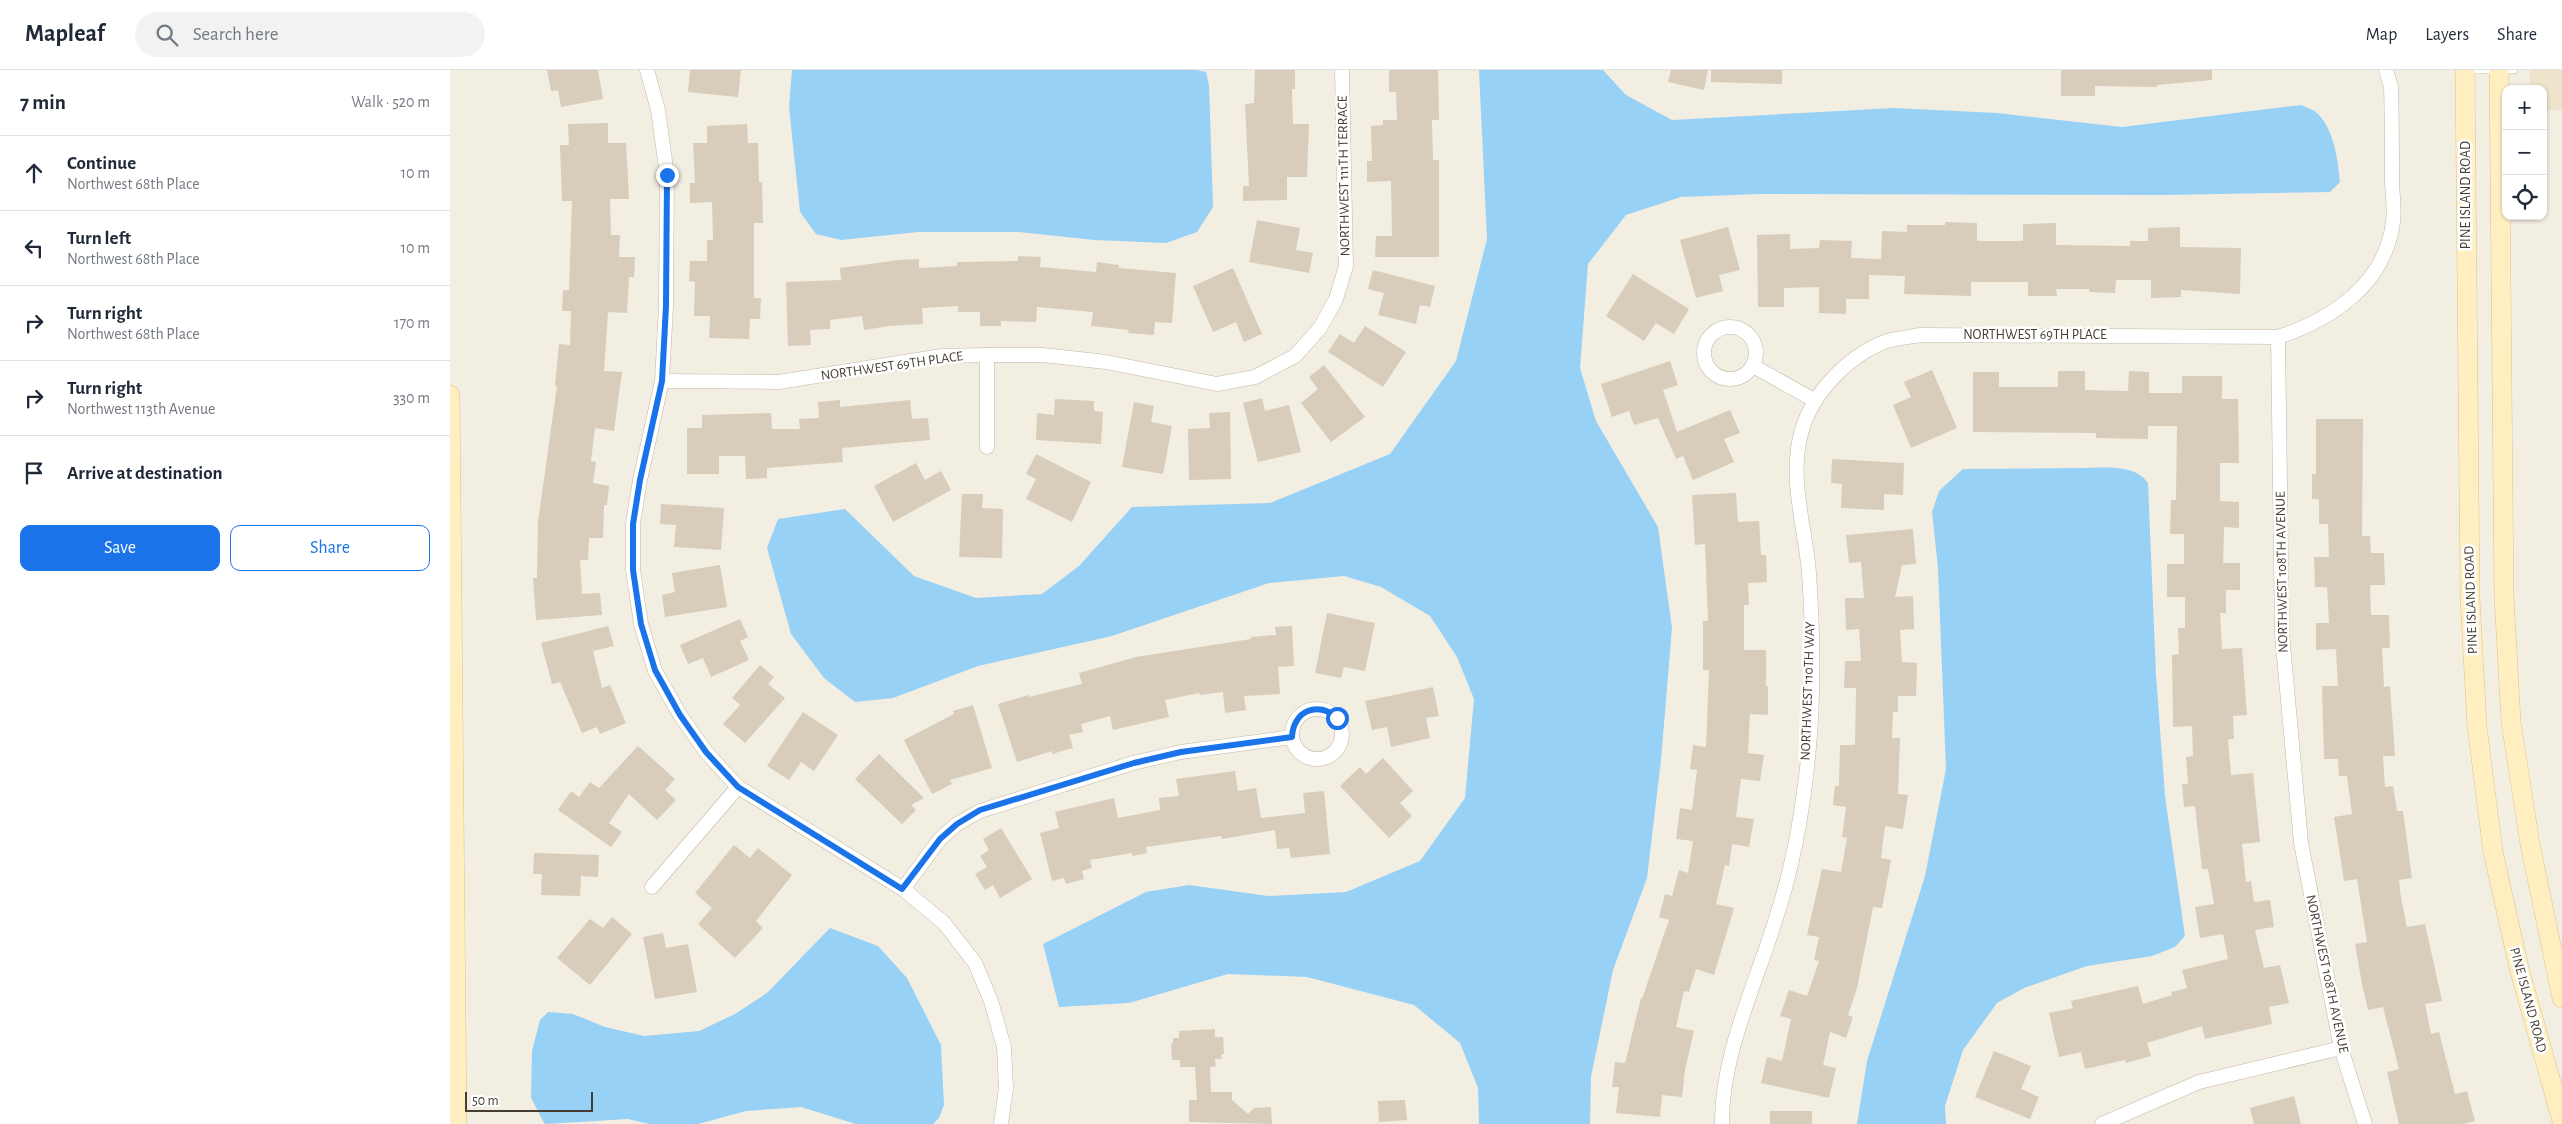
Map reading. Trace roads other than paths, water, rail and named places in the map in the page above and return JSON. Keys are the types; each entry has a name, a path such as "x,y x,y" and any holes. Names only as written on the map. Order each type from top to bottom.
{"main road":[{"name":"PINE ISLAND ROAD","path":"2465,70 2470,599 2477,726 2493,852 2519,968 2562,1121"},
{"path":"2499,70 2499,275 2504,596 2511,722 2530,844 2562,998"},
{"path":"450,395 457,1124"}],"street":[{"path":"647,70 658,110 667,175 666,306 662,381 640,480 633,524 633,570 641,624 655,670 680,715 706,752 738,787 902,889 944,923 970,956 975,963 991,1001 1006,1063 1006,1088 1001,1124"},
{"name":"NORTHWEST 111TH TERRACE","path":"1295,356 1320,328 1336,299 1346,266 1342,70"},
{"path":"2278,337 2307,328 2331,314 2354,296 2374,273 2385,250 2393,222 2392,87 2386,70"},
{"name":"NORTHWEST 69TH PLACE","path":"1814,400 1858,356 1887,341 1921,335 2278,337"},
{"name":"NORTHWEST 108TH AVENUE","path":"2278,337 2282,634 2301,843 2341,1048 2365,1124"},
{"path":"987,355 987,447"},
{"name":"NORTHWEST 69TH PLACE","path":"662,381 780,382 942,356 1043,355 1106,362 1217,384 1255,377 1295,356"},
{"path":"1753,366 1814,400"},
{"name":"NORTHWEST 110TH WAY","path":"1722,1124 1721,1106 1730,1058 1780,906 1797,832 1809,747 1812,654 1809,572 1797,458 1802,430 1814,400"},
{"path":"902,889 940,839 957,824 980,810 1134,763 1181,752 1292,737"},
{"path":"652,887 738,787"},
{"path":"2102,1124 2198,1082 2341,1048"}],"lane":[{"path":"2465,70 2514,70"}],"water":[{"path":"792,70 1196,70 1206,72 1209,85 1213,207 1197,232 1166,243 1094,240 1019,232 918,232 841,240 816,234 800,212 789,107"},
{"path":"1479,70 1603,70 1626,95 1672,120 1894,108 1997,113 2122,127 2301,105 2316,112 2327,127 2334,145 2340,182 2330,192 2163,195 1760,194 1681,197 1626,215 1588,264 1580,368 1596,421 1658,527 1672,628 1661,760 1647,878 1613,970 1591,1077 1590,1124 1479,1124 1478,1088 1460,1043 1414,1005 1307,977 1228,974 1129,1003 1059,1007 1043,944 1146,892 1189,885 1268,896 1346,892 1420,861 1465,798 1474,699 1457,657 1430,616 1381,587 1344,576 1269,583 1112,636 978,666 893,698 855,702 824,678 791,634 767,548 778,519 845,509 914,576 976,598 1042,594 1079,566 1132,507 1270,503 1390,454 1456,361 1487,239"},
{"path":"2108,467 2135,472 2148,483 2156,675 2165,796 2185,936 2175,947 2152,956 2087,966 2024,988 1997,1003 1963,1050 1945,1106 1946,1124 1857,1124 1867,1061 1925,876 1946,769 1938,568 1932,512 1939,491 1963,469"},
{"path":"830,928 878,946 907,978 941,1045 944,1105 939,1118 933,1124 856,1124 801,1107 746,1111 698,1124 649,1124 628,1119 545,1124 531,1098 532,1051 540,1020 548,1012 573,1014 605,1027 644,1036 699,1031 735,1014 767,993"}]}
